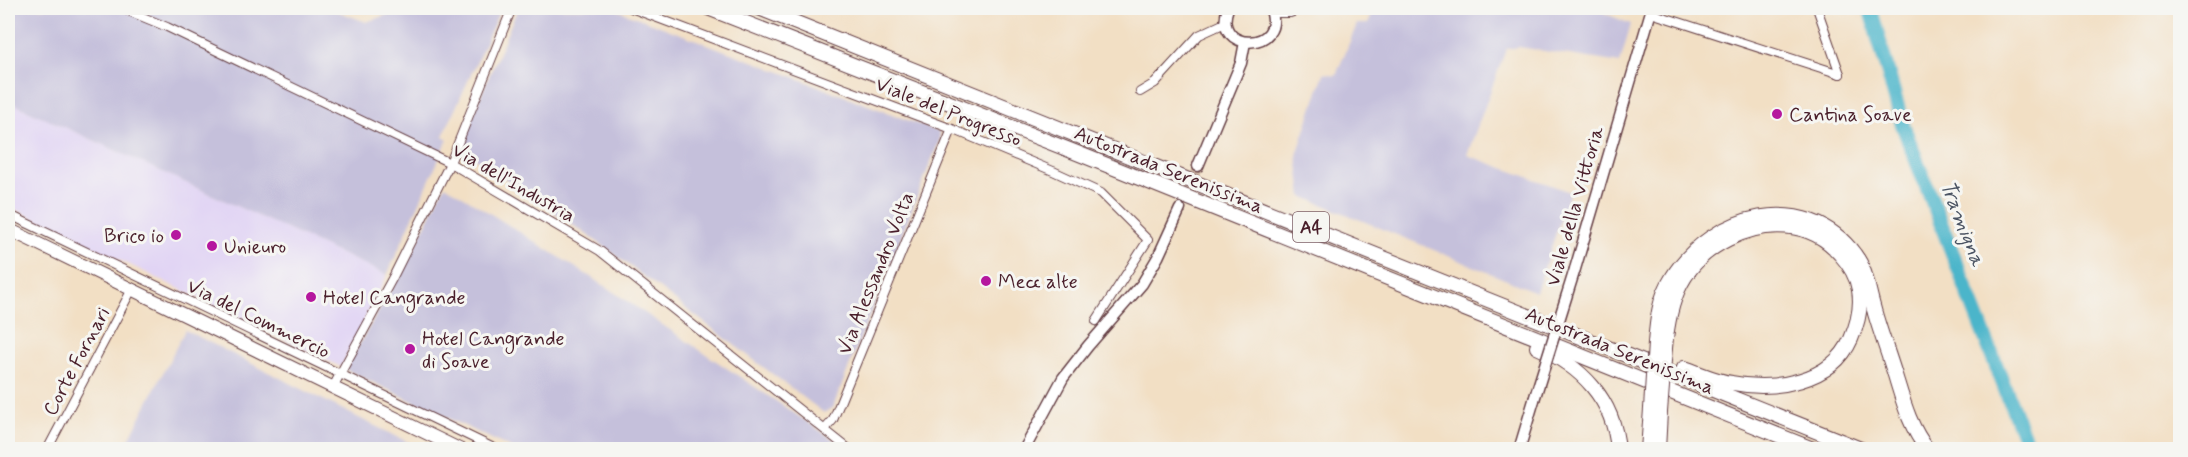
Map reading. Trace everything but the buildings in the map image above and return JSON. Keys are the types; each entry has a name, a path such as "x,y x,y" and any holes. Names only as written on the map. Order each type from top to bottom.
{"highway":[{"name":"Autostrada Serenissima","path":"708,8 1077,153 1815,450"},
{"name":"Autostrada Serenissima","path":"759,8 1863,450"},
{"path":"1648,450 1655,410 1660,346 1659,308 1668,286 1680,266 1704,243 1723,230 1754,218 1786,216 1813,221 1842,239 1860,263 1904,406 1928,450"},
{"path":"1632,356 1672,364 1732,384 1771,385 1810,377 1830,365 1849,345 1859,317 1860,296 1854,274 1848,262 1836,249 1809,231 1791,226 1773,226 1746,232 1712,248 1682,281 1671,304 1660,346"},
{"path":"1472,312 1506,333 1561,358 1585,377 1601,396 1607,408 1615,431 1618,450"},
{"path":"1655,410 1658,450"}],"main road":[{"path":"8,229 461,450"}],"street":[{"name":"Via dell'Industria","path":"121,8 177,32 450,163 600,251 826,428 850,450"},
{"path":"333,387 393,277 450,163 512,8"},
{"name":"Viale del Progresso","path":"631,8 952,129 1101,193 1148,240 1096,321"},
{"path":"1228,8 1225,23 1232,36 1245,42 1260,40 1267,35 1271,29 1272,10 1290,13 1305,8"},
{"path":"1652,10 1840,74 1817,8"},
{"name":"Viale della Vittoria","path":"1519,450 1652,10"},
{"path":"1140,92 1155,83 1199,35 1225,23"},
{"path":"1198,166 1241,63 1245,42"},
{"name":"Via Alessandro Volta","path":"826,428 832,420 952,129"},
{"path":"1024,450 1063,378 1142,284 1158,257 1180,209"},
{"name":"Via del Commercio","path":"8,214 498,450"},
{"name":"Corte Fornari","path":"48,448 132,290"}],"shaded area":[{"path":"8,8 329,8 366,22 407,8 501,8 443,136 448,139 387,275 8,101"},
{"path":"518,8 612,8 939,132 940,139 833,407 824,413 602,245 459,147"},
{"path":"1375,8 1606,8 1604,13 1631,24 1620,63 1519,47 1506,49 1467,155 1570,192 1536,292 1302,196 1297,155 1324,73 1336,75 1357,24 1368,24"},
{"path":"8,101 387,275 341,367 8,206"},
{"path":"445,185 597,281 845,449 513,449 345,369 410,257"},
{"path":"185,330 365,421 422,449 124,449"}],"waterway":[{"name":"Tramigna","path":"1870,8 1903,126 2029,450"}],"tunnel":[{"path":"1183,201 1198,166"}],"place":[{"name":"Cantina Soave","path":"1777,114"},
{"name":"Brico io","path":"176,235"},
{"name":"Unieuro","path":"212,246"},
{"name":"Mecc alte","path":"986,281"},
{"name":"Hotel Cangrande","path":"311,297"},
{"name":"Hotel Cangrande di Soave","path":"410,349"}]}
